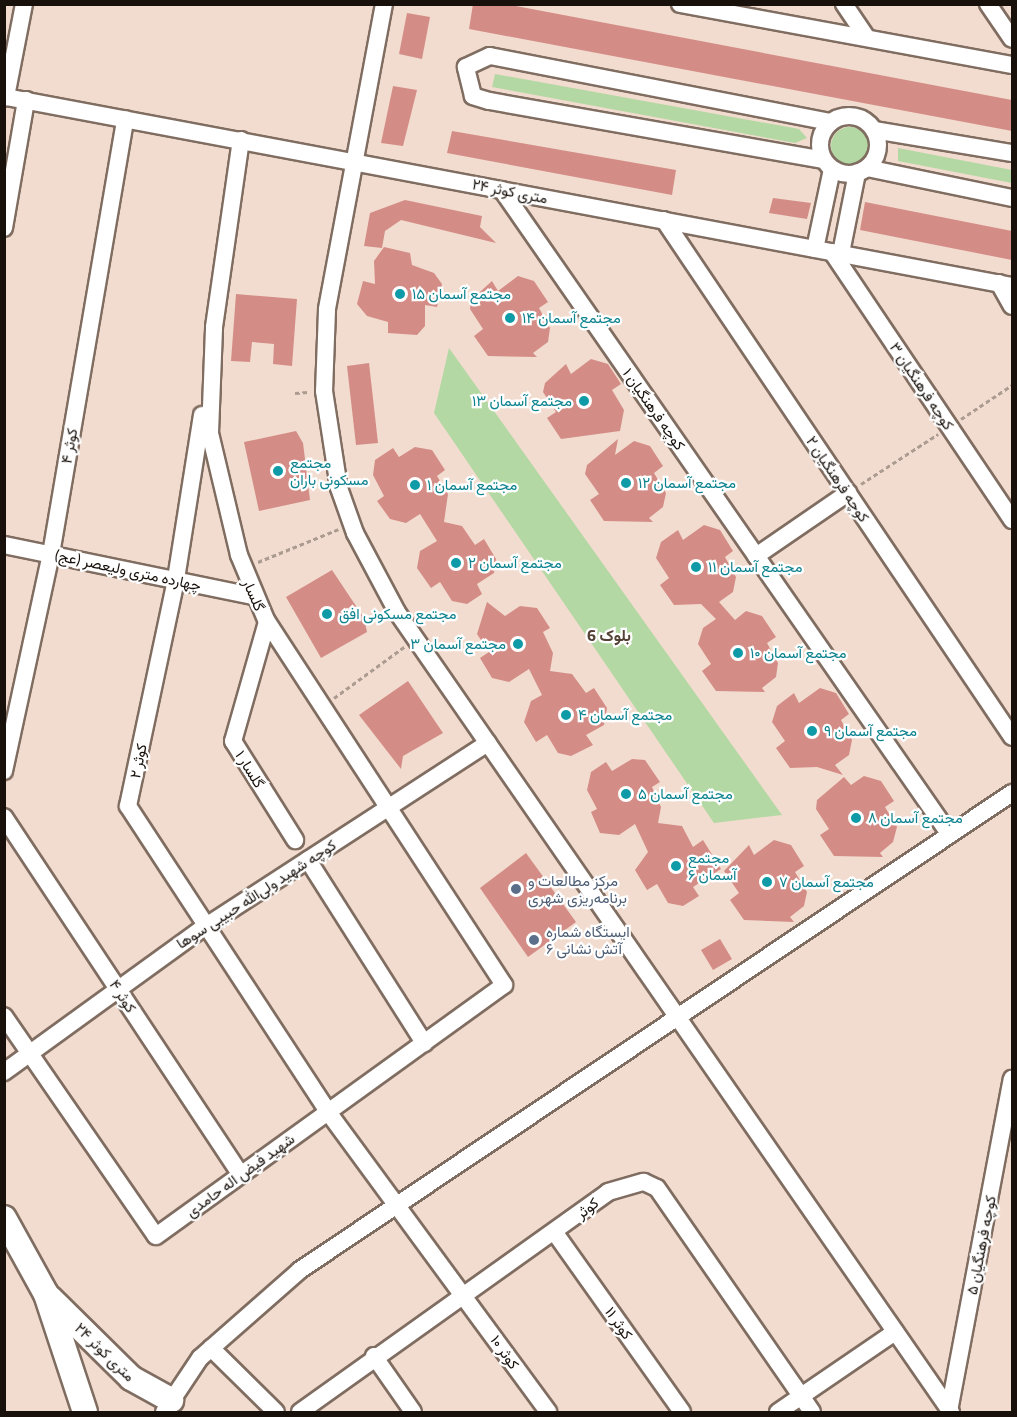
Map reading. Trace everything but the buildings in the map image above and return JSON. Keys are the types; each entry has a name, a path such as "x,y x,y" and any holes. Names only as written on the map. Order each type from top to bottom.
{"street":[{"name":"۲۴ متری کوثر","path":"24,4 6,97 1006,285"},
{"path":"384,4 357,162 327,310 324,391 339,488 352,524 416,638 950,1412"},
{"path":"680,4 1012,65"},
{"path":"844,4 867,38"},
{"path":"988,4 1012,39"},
{"path":"1012,153 874,130 854,116 831,122 490,56 466,67 473,96 489,101 1012,198"},
{"path":"4,228 26,100"},
{"name":"کوثر ۴","path":"4,771 51,554 125,119"},
{"path":"815,249 827,164 821,135 831,122"},
{"path":"837,253 862,171 877,155 874,130"},
{"name":"گلسار","path":"241,140 211,356 210,433 243,568 252,596 267,622 504,985"},
{"name":"کوچه فرهنگیان ۱","path":"502,190 950,835"},
{"name":"کوچه فرهنگیان ۲","path":"664,220 1012,737"},
{"name":"کوچه فرهنگیان ۳","path":"837,253 1012,520"},
{"path":"1006,285 1012,306"},
{"name":"کوثر ۲","path":"211,356 176,580 128,806 328,1112 399,1204"},
{"path":"756,556 848,493"},
{"name":"چهارده متری ولیعصر (عج)","path":"4,545 252,596"},
{"name":"گلسار ۱","path":"267,622 233,741 295,840"},
{"name":"کوچه شهید ولی‌الله حبیبی سوها","path":"4,1072 117,988 206,926 488,743"},
{"path":"168,1406 211,1348 300,1270 675,1015 1012,793"},
{"name":"کوثر ۴","path":"4,817 241,1175"},
{"path":"308,860 424,1043"},
{"name":"شهید فیض اله حامدی","path":"30,1054 156,1236 504,985"},
{"path":"4,1016 30,1054"},
{"name":"کوچه فرهنگیان ۵","path":"950,1412 1012,1079"},
{"name":"کوثر","path":"300,1413 462,1292 555,1233 626,1183 644,1182 657,1188 812,1413"},
{"name":"کوثر ۱۰","path":"399,1204 548,1413"},
{"name":"۲۴ متری کوثر","path":"4,1218 46,1294 85,1413"},
{"name":"کوثر ۱۱","path":"555,1233 682,1413"},
{"name":"۲۴ متری کوثر","path":"46,1294 131,1378 168,1406"},
{"path":"778,1413 895,1332"},
{"path":"211,1348 276,1413"},
{"path":"375,1356 413,1413"}],"path":[{"path":"848,493 1012,385"},
{"path":"243,568 352,524"},
{"path":"321,708 416,638"}],"green space":[{"path":"495,74 799,129 807,138 795,143 492,87"},
{"path":"850,127 863,133 869,146 863,159 850,165 837,159 831,146 837,133"},
{"path":"898,148 1012,170 1012,183 898,161"},
{"path":"449,348 782,815 714,823 434,413"}],"place":[{"name":"مجتمع آسمان ۱۵","path":"400,294"},
{"name":"مجتمع آسمان ۱۴","path":"510,318"},
{"name":"مجتمع آسمان ۱۳","path":"584,401"},
{"name":"مجتمع مسکونی باران","path":"278,471"},
{"name":"مجتمع آسمان ۱۲","path":"626,483"},
{"name":"مجتمع آسمان ۱","path":"415,485"},
{"name":"مجتمع آسمان ۲","path":"456,563"},
{"name":"مجتمع آسمان ۱۱","path":"696,567"},
{"name":"مجتمع مسکونی افق","path":"327,614"},
{"name":"مجتمع آسمان ۳","path":"518,644"},
{"name":"مجتمع آسمان ۱۰","path":"738,653"},
{"name":"مجتمع آسمان ۴","path":"566,715"},
{"name":"مجتمع آسمان ۹","path":"812,731"},
{"name":"مجتمع آسمان ۵","path":"626,794"},
{"name":"مجتمع آسمان ۸","path":"856,818"},
{"name":"مجتمع آسمان ۶","path":"676,866"},
{"name":"مجتمع آسمان ۷","path":"767,882"},
{"name":"مرکز مطالعات و برنامه‌ریزی شهری","path":"516,889"},
{"name":"ایستگاه شماره ۶ آتش نشانی","path":"534,940"}],"district":[{"name":"بلوک 6","path":"609,635"}]}
